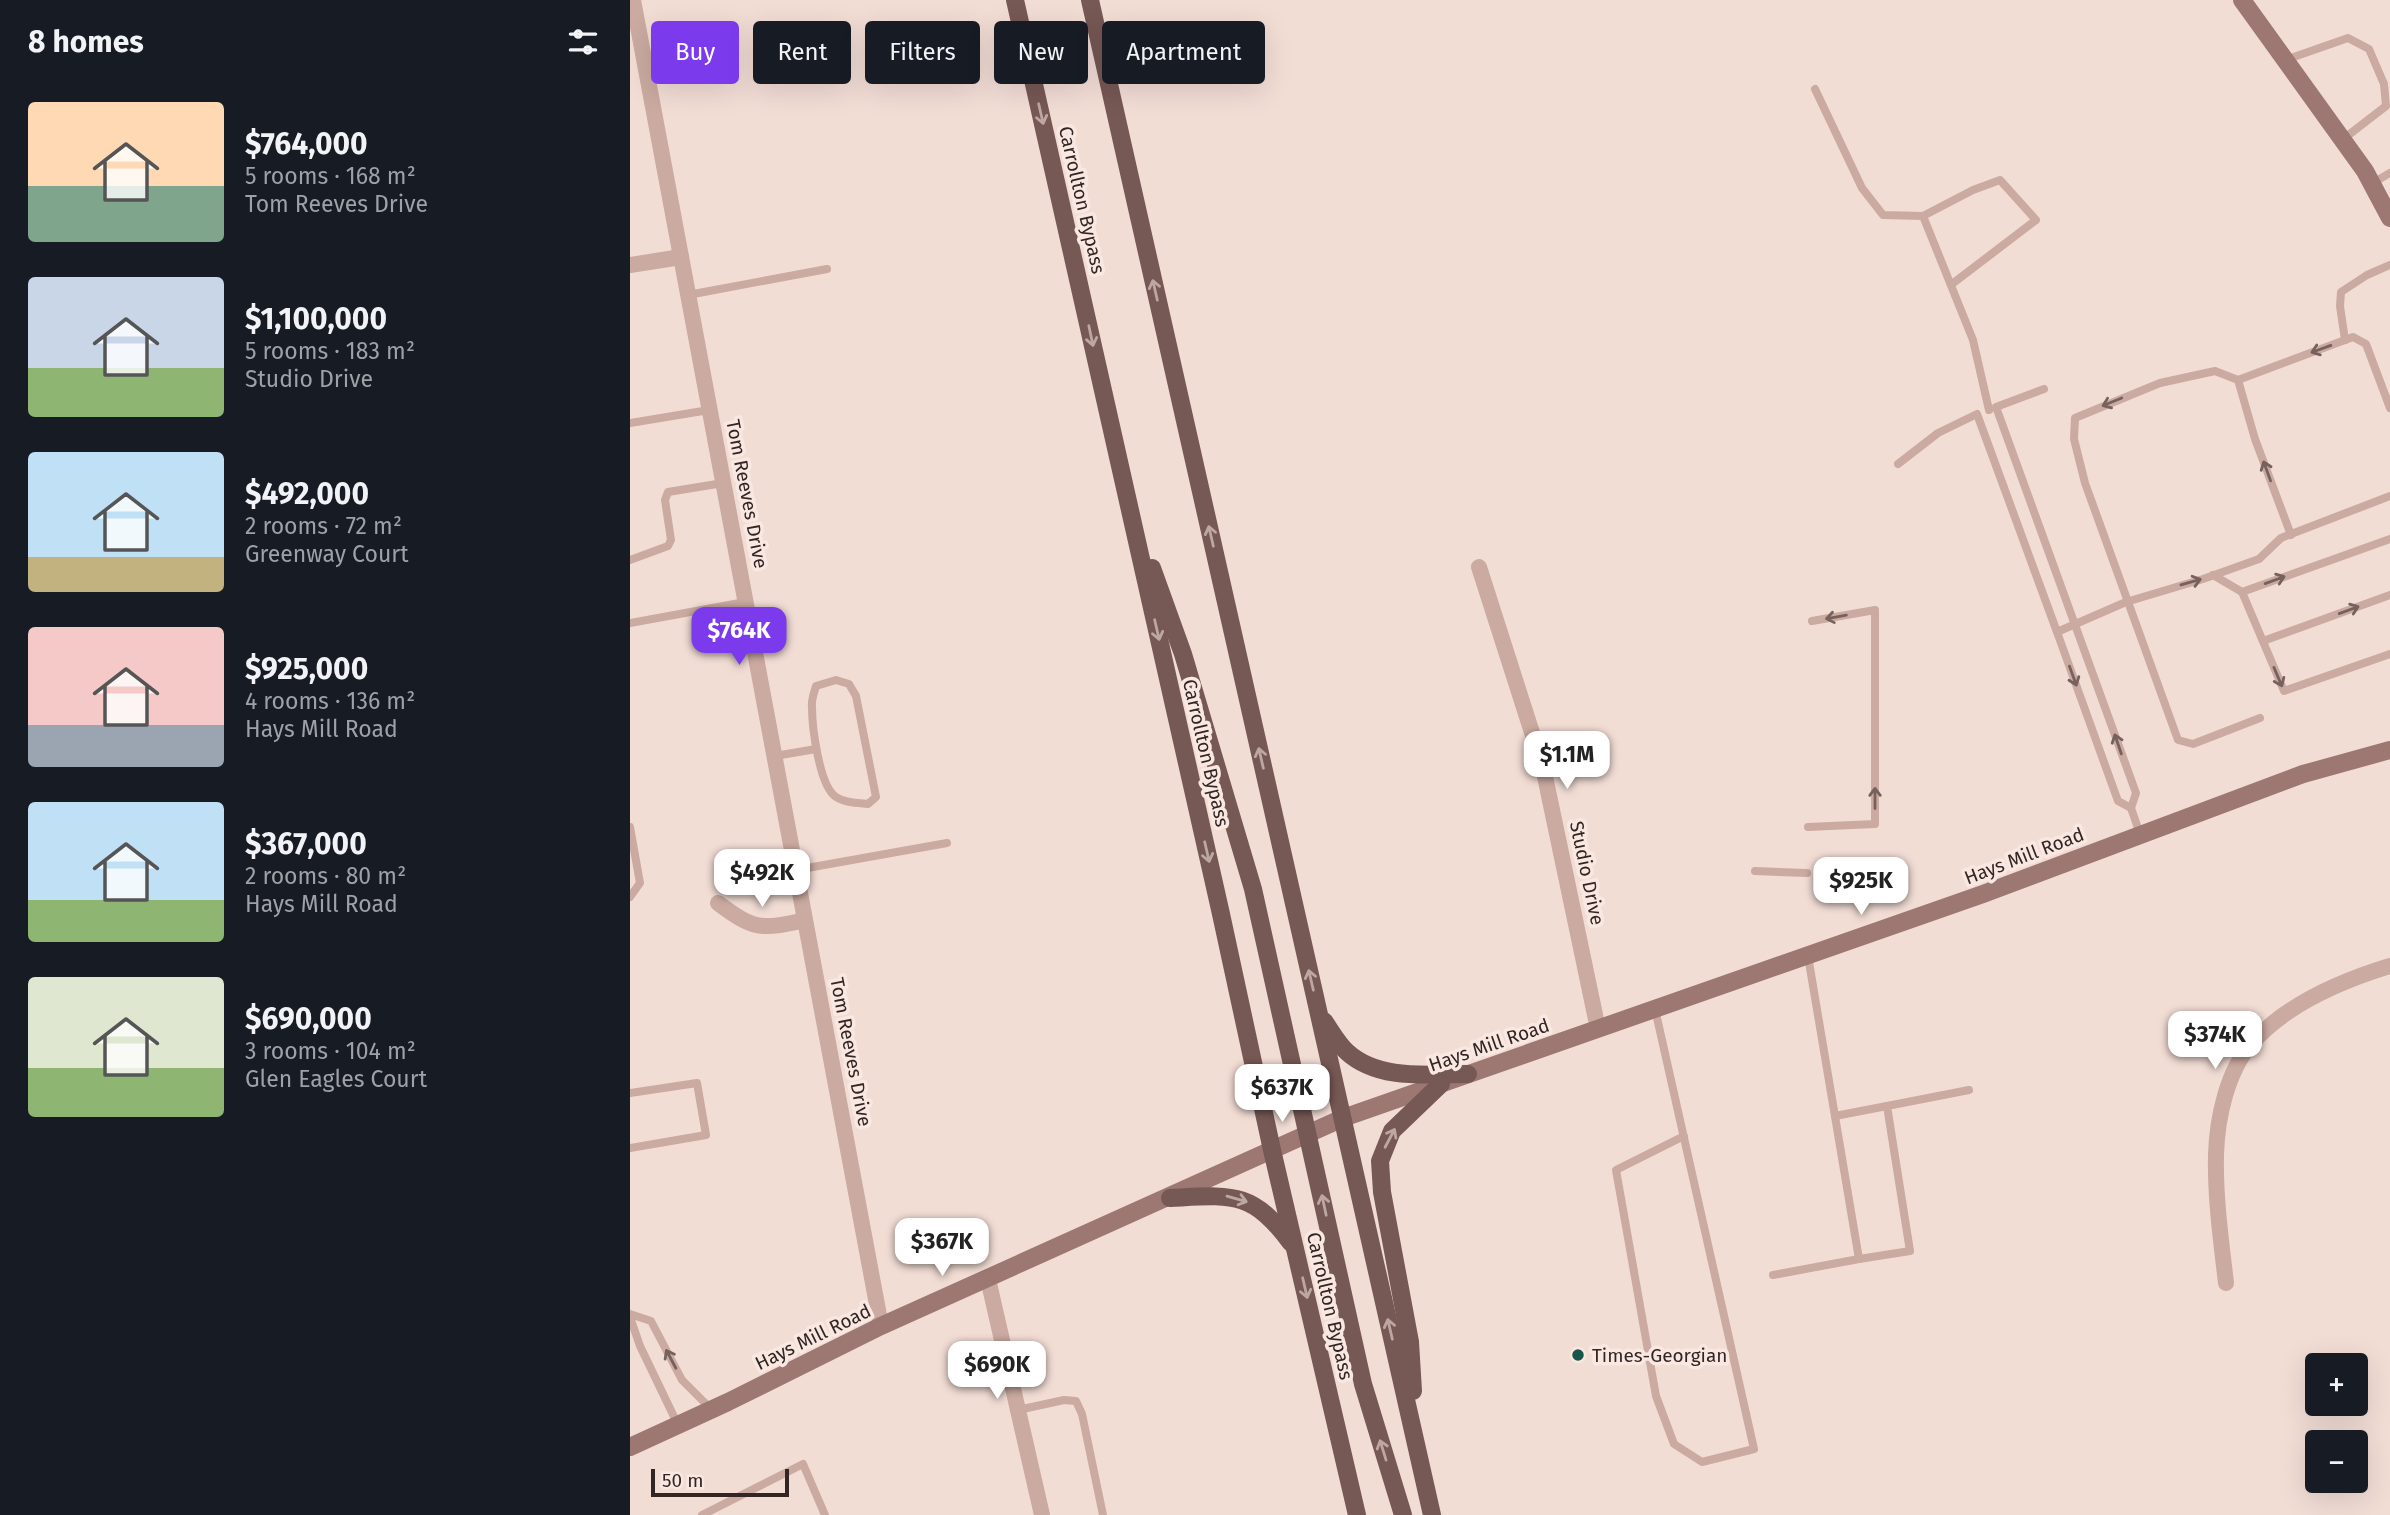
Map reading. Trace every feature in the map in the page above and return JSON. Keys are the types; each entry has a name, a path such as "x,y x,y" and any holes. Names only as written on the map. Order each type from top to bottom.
{"main road":[{"name":"Carrollton Bypass","path":"1015,0 1272,1150 1357,1515"},
{"path":"1090,0 1432,1515"},
{"path":"1126,495 1182,654 1253,889 1363,1384 1403,1515"},
{"path":"1318,1013 1345,1051 1361,1063 1381,1071 1468,1074"},
{"path":"1417,1447 1410,1342 1382,1192 1380,1161 1392,1131 1441,1084"},
{"path":"1170,1198 1226,1195 1247,1201 1263,1210 1295,1248"}],"street":[{"name":"Tom Reeves Drive","path":"633,0 881,1326"},
{"path":"2242,0 2342,140 2390,218"},
{"path":"630,265 681,257"},
{"name":"Studio Drive","path":"1479,567 1543,767 1598,1029"},
{"name":"Hays Mill Road","path":"630,1447 712,1410 881,1326 1343,1118 1983,894 2304,774 2390,750"},
{"path":"718,903 749,924 764,928 805,920"},
{"path":"2226,1283 2218,1210 2216,1154 2220,1115 2232,1077 2250,1045 2284,1014 2325,991 2390,966"},
{"path":"988,1279 1042,1515"}],"lane":[{"path":"2285,60 2348,38 2369,49 2384,84 2386,106 2342,140"},
{"path":"1815,89 1862,188 1883,215 1923,216 1973,190 2000,180 2036,220 1951,284"},
{"path":"2371,184 2390,173"},
{"path":"1923,216 1973,340 1992,408 2076,624 2136,793 2131,808 2140,834"},
{"path":"2344,340 2341,292 2367,275 2390,265"},
{"path":"688,295 828,269"},
{"path":"2260,718 2193,744 2178,740 2085,484 2074,439 2075,418 2160,383 2216,371 2238,380 2353,337 2366,344 2390,408"},
{"path":"2238,380 2255,439 2291,535"},
{"path":"1899,464 1938,433 1976,414 2043,389"},
{"path":"630,423 709,410"},
{"path":"1976,414 2118,801 2131,808"},
{"path":"630,560 668,546 671,540 665,500 668,492 723,483"},
{"path":"2056,632 2126,602 2259,559 2281,538 2390,496"},
{"path":"2242,592 2390,539"},
{"path":"2213,575 2242,592 2284,691 2390,654"},
{"path":"2263,641 2390,595"},
{"path":"630,623 746,602"},
{"path":"1808,827 1875,824 1875,610 1812,621"},
{"path":"836,680 849,684 856,696 876,797 868,804 853,803 834,796 827,784 816,749 811,704 816,685 836,680"},
{"path":"775,756 816,749"},
{"path":"630,827 640,883 630,897"},
{"path":"796,870 947,843"},
{"path":"1755,870 1807,873"},
{"path":"1808,956 1859,1259"},
{"path":"1655,1009 1684,1136 1755,1449 1702,1462 1674,1444 1656,1396 1616,1170 1684,1136"},
{"path":"630,1093 696,1083 706,1135 630,1148"},
{"path":"1835,1116 1969,1090"},
{"path":"1773,1275 1910,1251 1887,1106"},
{"path":"630,1315 651,1321 682,1380 712,1410"},
{"path":"630,1315 640,1346 678,1425"},
{"path":"1018,1410 1064,1400 1076,1401 1082,1414 1103,1515"},
{"path":"702,1515 803,1464 825,1515"}],"place":[{"name":"Times-Georgian","path":"1578,1355"}]}
